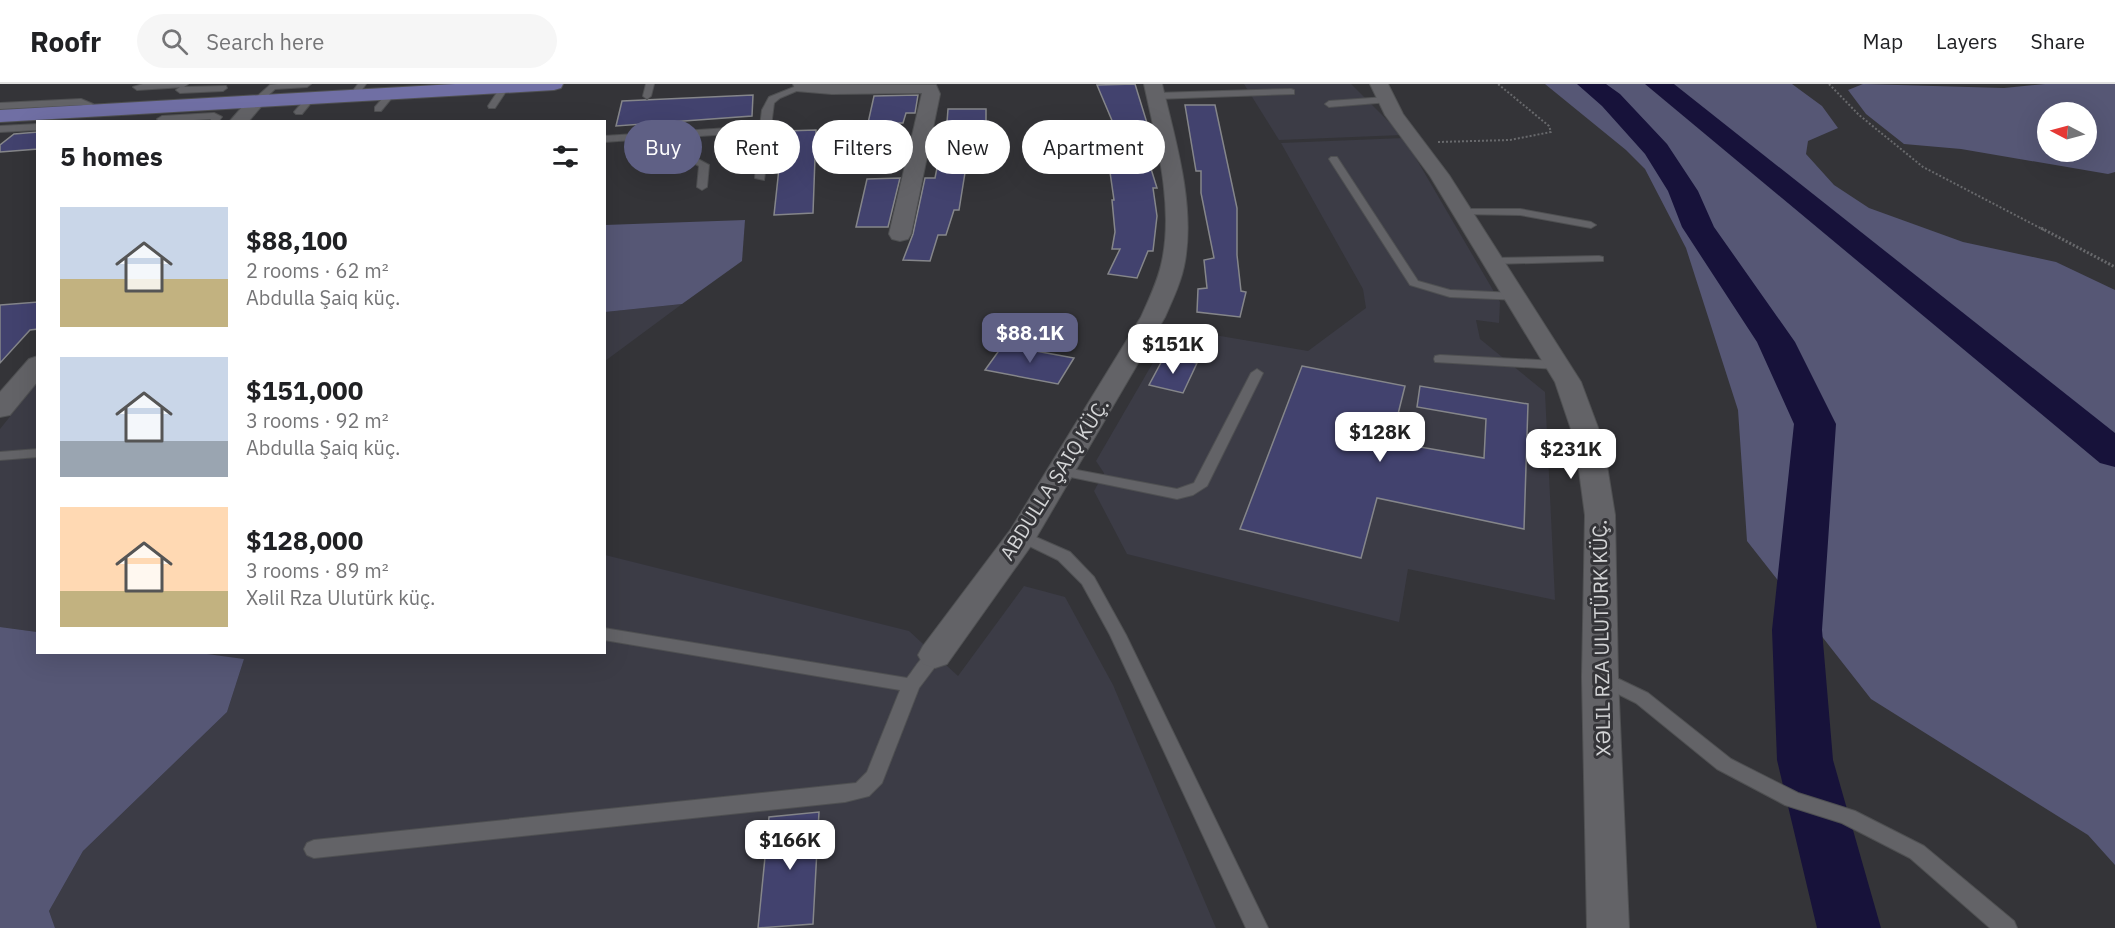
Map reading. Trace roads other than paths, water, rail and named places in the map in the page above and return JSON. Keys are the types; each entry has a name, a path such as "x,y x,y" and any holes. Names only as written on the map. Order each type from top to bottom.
{"main road":[{"path":"0,116 53,117 176,97 256,102 306,98 357,90 385,101 505,87 554,84"}],"street":[{"path":"802,85 825,89 915,86 930,89 932,94 900,234"},
{"name":"ABDULLA ŞAIQ KÜÇ.","path":"935,655 1022,536 1153,317 1168,280 1175,252 1172,183 1154,90"},
{"name":"XƏLIL RZA ULUTÜRK KÜÇ.","path":"1382,92 1394,115 1416,143 1462,212 1568,382 1589,441 1600,515 1600,677 1608,928"},
{"path":"240,120 256,102"},
{"path":"0,409 36,366"}],"lane":[{"path":"646,96 650,84"},
{"path":"765,120 767,104 771,98 802,85"},
{"path":"137,87 176,97 217,117 215,120"},
{"path":"176,97 223,87"},
{"path":"492,106 505,87"},
{"path":"1154,90 1291,92"},
{"path":"1329,104 1382,92"},
{"path":"0,106 81,102 89,104 82,111"},
{"path":"0,129 36,127"},
{"path":"606,139 624,138"},
{"path":"1334,159 1414,282 1427,290 1444,294 1515,297"},
{"path":"702,164 704,165 702,187"},
{"path":"760,174 760,178"},
{"path":"1462,212 1520,212 1591,225"},
{"path":"1492,261 1599,259"},
{"path":"1440,359 1557,365"},
{"path":"1061,471 1178,494 1188,492 1200,486 1257,373"},
{"path":"0,456 36,453"},
{"path":"1022,536 1064,555 1088,581 1118,635 1257,928"},
{"path":"606,634 911,685"},
{"path":"314,849 833,795 862,790 875,777 911,685 935,655"},
{"path":"1600,677 1642,698 1724,764 1792,800 1848,817 1917,852 2006,928"}],"waterway":[{"path":"1590,84 1611,100 1657,150 1683,191 1698,227 1776,342 1815,424 1797,630 1805,760 1849,928"},
{"path":"1658,84 2115,454"}]}
